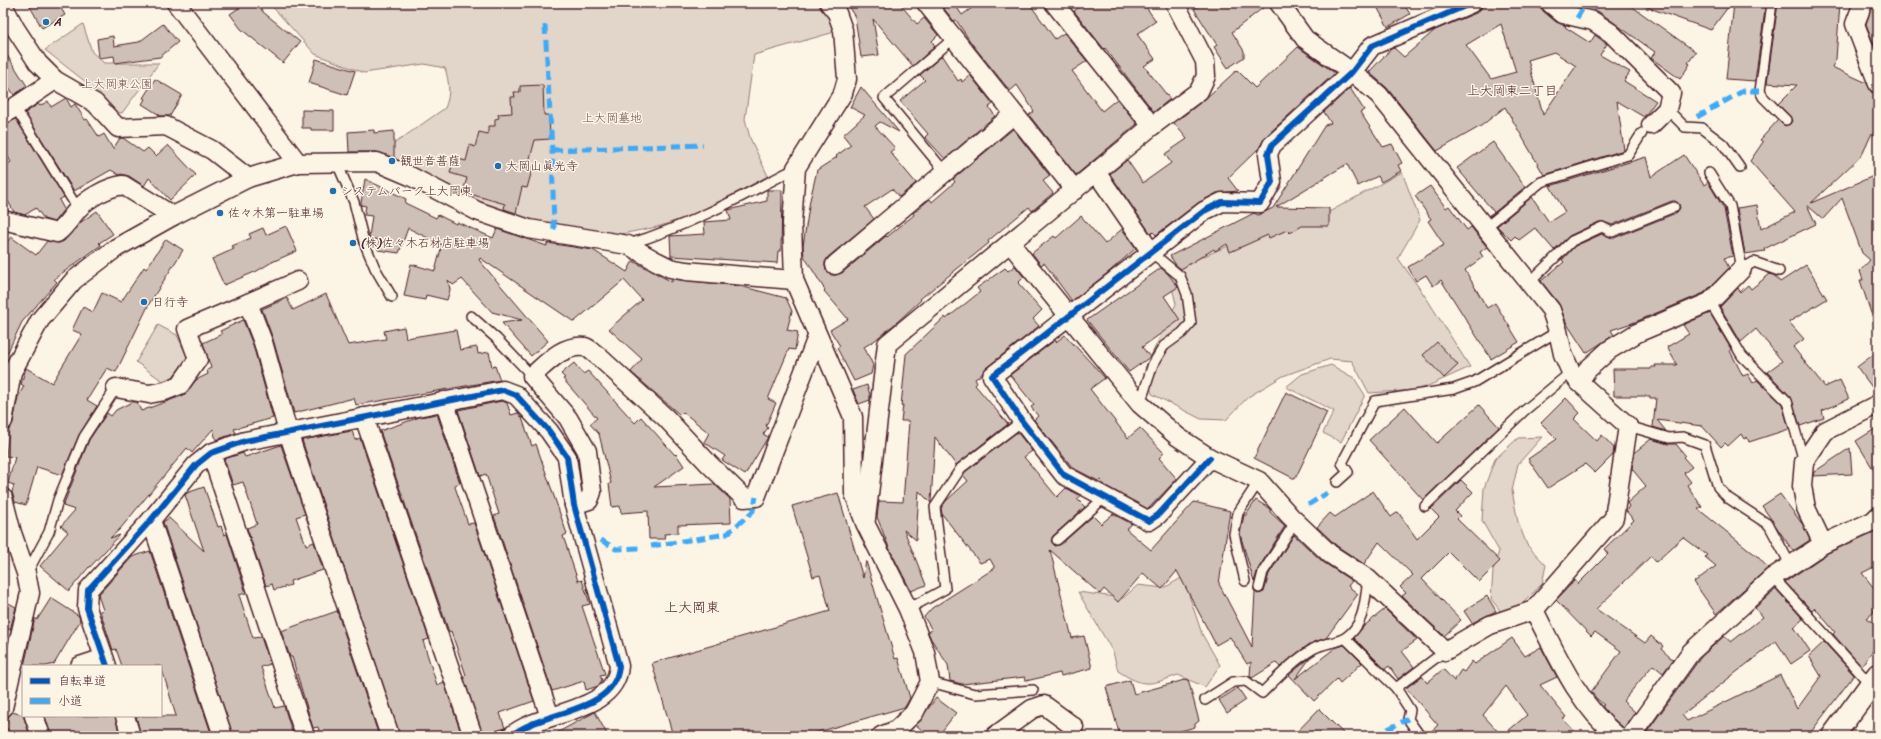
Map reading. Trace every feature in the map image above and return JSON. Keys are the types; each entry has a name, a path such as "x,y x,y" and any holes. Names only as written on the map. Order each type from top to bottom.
{"street":[{"path":"176,3 298,163"},
{"path":"829,3 837,13 843,30 847,79 843,93 796,168 792,223 800,288 817,337 853,417 854,493 865,523 908,609 925,652 930,682 914,713 896,730 881,736"},
{"path":"926,3 1075,190"},
{"path":"1054,3 1152,126"},
{"path":"865,523 887,344 1152,126 1199,91 1206,76 1205,61 1175,3"},
{"path":"1010,243 1068,317 1140,404 1178,436 1210,458 1259,481 1296,521 1330,554 1368,579 1445,651 1490,625 1534,610 1614,518 1628,426 1575,377 1563,354 1558,331 1551,310 1379,95 1352,72 1305,39 1279,3"},
{"path":"1210,458 1158,515 1149,521 1064,475 1022,421 992,376 1204,211 1222,202 1260,203 1272,182 1268,154 1272,145 1352,72 1372,46 1472,3"},
{"path":"1550,3 1563,14 1593,21 1611,33 1671,93 1667,109 1646,129"},
{"path":"1863,3 1855,24 1878,84"},
{"path":"3,5 15,28 38,63 55,80 95,103 118,128 166,126 212,150 248,178"},
{"path":"9,111 55,80"},
{"path":"835,266 1014,114"},
{"path":"3,421 12,372 40,320 74,280 93,264 116,248 173,216 248,178 298,163 377,162 410,176 477,212 529,229 628,245 670,268 800,288"},
{"path":"1096,172 1151,252"},
{"path":"3,220 57,233 63,228 78,209 116,186 123,185 173,216"},
{"path":"1575,377 1587,370 1610,350 1637,333 1710,302 1742,269"},
{"path":"116,388 149,394 180,386 198,359 187,329 298,281"},
{"path":"248,303 263,342 288,432 390,736"},
{"path":"574,505 589,500 592,492 587,451 568,418 532,376 556,355 569,348 586,347 598,356 666,418 709,464 744,498 756,496 817,337"},
{"path":"86,665 106,662 87,608 88,590 151,520 196,465 211,454 245,441 503,390 516,395 549,431 567,457 574,505 619,666 618,677 601,697 588,704 550,717 516,732 511,736"},
{"path":"444,402 550,717"},
{"path":"1823,544 1806,508 1802,486 1804,462 1825,431 1878,404"},
{"path":"364,417 473,736"},
{"path":"211,454 305,736"},
{"path":"3,498 8,534 26,573 30,593 11,695"},
{"path":"1631,736 1691,652 1773,577 1790,564 1823,544 1873,521 1878,516"},
{"path":"151,520 223,736"},
{"path":"1534,610 1566,673 1583,701 1607,728 1617,736"},
{"path":"1833,736 1874,680"},
{"path":"995,736 1032,709 1044,705 1077,731"},
{"path":"34,717 41,736"},
{"path":"124,717 131,736"}],"lane":[{"path":"1772,3 1760,90 1763,97 1786,120"},
{"path":"945,172 884,98 954,38"},
{"path":"1667,109 1685,127 1702,128 1723,144 1740,168"},
{"path":"9,111 78,209"},
{"path":"1485,228 1541,182 1628,155 1646,129"},
{"path":"337,163 354,202 364,242 375,268 392,297"},
{"path":"628,245 664,233 698,218 796,168"},
{"path":"1709,173 1730,206 1742,269 1754,262 1779,272"},
{"path":"1530,283 1572,241 1602,228 1612,232 1674,207"},
{"path":"1140,404 1153,364 1164,346 1182,333 1191,323 1187,294 1180,276 1151,252"},
{"path":"1710,302 1742,356 1787,400 1804,462"},
{"path":"471,316 497,339 532,376"},
{"path":"1337,482 1348,472 1342,463 1375,401 1454,389 1474,382 1558,331"},
{"path":"1425,506 1524,411 1575,377"},
{"path":"26,573 49,532 58,500 84,437 116,388"},
{"path":"908,609 945,589 935,507 960,468 1022,421"},
{"path":"1628,426 1669,438 1684,437 1705,445 1718,486 1728,498 1769,525 1790,564"},
{"path":"1245,580 1234,534 1238,513 1259,481"},
{"path":"1057,540 1104,498"},
{"path":"1259,588 1263,572 1296,521"},
{"path":"1773,577 1874,680"},
{"path":"1205,700 1233,682 1246,681 1262,693 1293,661 1315,648 1345,638 1354,629 1364,611 1368,579"},
{"path":"1345,638 1396,688 1410,710 1408,719 1420,736"},
{"path":"1396,688 1445,651"},
{"path":"930,682 975,694 1033,690"}],"green space":[{"name":"上大岡墓地","path":"269,3 814,3 828,9 838,31 754,55 745,119 750,138 768,176 697,214 657,227 616,235 531,225 395,165 395,158 385,150 445,108 449,88 445,68 424,64 364,73 315,54"},
{"name":"上大岡東公園","path":"83,24 92,52 104,63 159,63 122,113 117,112 86,86 87,83 45,50"},
{"path":"1402,172 1420,220 1398,258 1427,299 1470,367 1419,390 1369,393 1352,361 1330,359 1283,376 1248,397 1226,420 1201,419 1152,394 1145,368 1176,304 1168,271 1233,244 1307,224"},
{"path":"158,325 177,335 188,358 170,380 164,382 136,362"},
{"path":"1331,365 1354,378 1365,395 1341,442 1323,433 1334,411 1286,387 1302,374"},
{"path":"1542,437 1518,464 1512,491 1518,522 1527,545 1546,565 1542,584 1518,608 1502,613 1491,599 1493,571 1499,551 1482,521 1484,488 1495,459 1518,438"},
{"path":"1183,577 1202,634 1220,665 1205,687 1178,675 1154,683 1147,683 1134,680 1118,671 1113,652 1078,592 1123,598 1138,585 1164,588"}],"building":[{"name":"A","path":"28,3 58,3 65,15 42,28"},
{"path":"246,3 257,3 263,12 300,42 283,63 241,29 230,14"},
{"path":"846,3 899,3 917,24 924,18 938,35 932,41 935,46 913,66 873,19 879,55 861,57 855,17"},
{"path":"954,3 962,15 979,3 1029,3 1055,39 1064,33 1087,61 1072,71 1102,111 1117,99 1137,124 1076,175 1029,115 1034,111 1017,85 1010,91 972,44 956,20 954,21 940,4"},
{"path":"1085,3 1143,3 1156,21 1137,34 1155,59 1144,66 1170,99 1154,112 1105,48 1104,49 1074,11"},
{"path":"1203,3 1269,3 1232,32 1244,51 1244,57 1228,68 1214,47 1217,45 1194,9"},
{"path":"1375,3 1403,3 1410,14 1388,27"},
{"path":"1482,3 1540,3 1543,11 1556,22 1566,26 1565,27 1590,43 1595,35 1607,44 1600,55 1630,72 1624,81 1656,101 1644,117 1617,101 1624,150 1544,175 1505,107 1481,126 1437,151 1387,88 1369,72 1391,49 1394,48 1404,57 1435,30 1476,13 1481,9","holes":["1501,24 1516,72 1491,79 1466,45","1554,52 1576,66 1543,115 1528,60"]},
{"path":"1581,3 1627,3 1696,52 1688,63 1690,64 1680,79 1651,58 1655,52 1599,12"},
{"path":"1642,3 1687,3 1699,7 1701,3 1731,3 1711,30 1641,5"},
{"path":"1734,3 1766,3 1755,81 1726,79"},
{"path":"1778,3 1840,3 1836,59 1832,67 1867,83 1871,92 1878,94 1878,140 1872,133 1862,155 1811,203 1878,174 1878,324 1875,325 1860,280 1863,280 1860,271 1870,260 1862,253 1842,198 1823,219 1807,205 1816,224 1764,249 1765,251 1745,254 1737,208 1757,205 1761,229 1795,212 1750,161 1763,142 1760,140 1778,120 1785,126 1790,124 1792,121 1790,116 1778,104 1797,85 1767,83"},
{"path":"1873,3 1878,3 1878,55 1866,24"},
{"path":"163,24 178,42 160,57 115,63 114,56 99,58 97,39 113,36 114,46 139,42"},
{"path":"1298,47 1335,73 1265,137 1259,148 1228,178 1238,191 1217,193 1198,203 1156,235 1153,232 1151,234 1110,174 1127,160 1143,183 1171,163 1165,154 1187,139 1174,123 1205,99 1237,70 1255,88"},
{"path":"3,49 27,86 14,95 9,87 3,91"},
{"path":"942,56 958,81 961,79 962,82 970,75 993,104 989,107 995,116 945,159 925,137 928,134 900,101 925,80 920,75"},
{"path":"316,59 355,71 347,95 309,83"},
{"path":"155,79 182,95 170,116 161,116 142,104 145,99 143,98"},
{"path":"543,85 544,115 549,115 550,139 535,140 528,166 533,167 527,188 522,187 516,213 504,209 505,204 463,192 467,178 450,173 454,158 466,161 470,145 475,147 479,132 488,134 488,126 495,126 495,119 499,118 498,114 512,113 511,97 515,97 514,92 520,92 520,86"},
{"path":"861,87 899,132 880,122 875,126 895,148 890,152 916,183 899,197 892,189 865,207 874,219 828,257 825,262 825,267 831,275 842,273 886,236 887,237 914,215 913,213 930,199 932,202 955,182 953,179 1013,129 1050,176 1043,181 1053,193 1032,211 1029,207 988,241 989,243 920,299 921,300 896,323 864,347 873,365 871,374 854,381 837,348 840,346 830,330 848,319 824,291 825,290 804,256 803,246 810,200 817,170 837,157 836,156 851,145 843,135 865,115 850,107"},
{"path":"1350,88 1364,110 1360,112 1383,147 1392,144 1402,163 1398,165 1401,171 1381,182 1378,176 1358,186 1347,164 1276,207 1329,208 1329,226 1302,226 1290,233 1287,230 1269,238 1268,235 1230,252 1227,244 1215,251 1214,249 1181,269 1176,265 1170,256 1254,213 1258,215 1273,208 1325,125 1331,123 1324,112"},
{"path":"66,98 71,107 75,104 85,120 87,119 99,137 104,134 113,149 120,138 123,138 143,152 148,148 156,156 168,145 196,175 170,200 149,178 144,186 129,176 119,175 111,170 74,191 25,113 38,104 40,106 48,101 51,107"},
{"path":"302,110 334,111 334,130 311,130 311,128 302,128"},
{"path":"16,119 64,197 59,200 64,209 54,222 44,219 36,208 25,215 14,212 8,201 3,204 3,167 11,162 3,148 3,126"},
{"path":"374,130 374,133 394,131 394,158 377,152 349,152 348,132"},
{"path":"1493,142 1525,187 1490,216 1489,215 1494,212 1457,168"},
{"path":"1684,155 1704,185 1708,182 1724,209 1733,256 1724,258 1729,268 1704,293 1635,322 1611,330 1614,335 1586,353 1567,324 1559,304 1541,281 1564,262 1562,260 1575,246 1602,234 1614,238 1676,213 1680,208 1679,204 1672,201 1612,225 1599,222 1569,236 1554,250 1535,228 1519,240 1515,236 1511,240 1497,226 1532,197 1549,222 1565,212 1550,186 1646,157 1651,177"},
{"path":"365,179 406,199 405,203 436,218 438,215 456,224 457,222 493,238 497,229 547,246 547,243 593,250 627,272 633,261 672,282 672,279 740,286 786,298 792,311 787,330 798,332 795,350 789,349 768,399 776,403 766,426 768,428 763,434 768,437 745,475 722,460 725,456 704,442 709,433 683,412 680,415 631,372 642,359 609,329 642,300 624,280 574,322 480,258 479,260 548,341 531,356 502,323 522,320 492,312 462,279 453,285 448,280 450,290 447,300 426,295 425,300 404,296 411,264 435,271 442,245 408,228 399,253 378,250 379,240 369,238 372,216 364,215 366,206 361,205"},
{"path":"1430,186 1446,208 1449,206 1467,230 1471,227 1487,247 1480,252 1483,257 1465,270 1487,308 1495,303 1519,342 1491,359 1441,280 1433,286 1426,275 1416,281 1408,267 1444,245 1428,221 1431,219 1415,196"},
{"path":"767,190 782,190 781,251 778,251 777,263 671,256 670,236 705,234 704,222 731,220 728,210 767,201"},
{"path":"97,211 113,234 99,243 101,245 54,279 57,282 22,322 3,362 3,308 8,303 3,300 3,247 11,237 36,255 47,241 59,243 64,241 81,222"},
{"path":"1081,216 1105,244 1122,229 1136,248 1072,301 1044,263 1041,265 1032,253 1054,236 1056,238"},
{"path":"286,226 297,251 272,262 257,271 224,285 212,259 234,249 232,246 251,238 249,234 263,228 266,235"},
{"path":"166,239 183,250 149,304 116,372 107,368 87,400 97,406 79,435 62,475 37,467 26,505 15,502 12,492 14,485 8,483 15,457 6,456 9,429 13,423 18,397 24,386 21,384 26,368 52,383 82,334 72,330 83,307 93,312 102,293 121,302 144,267 146,269"},
{"path":"1806,265 1827,299 1789,322 1804,339 1793,347 1825,387 1840,380 1849,399 1822,411 1824,418 1800,426 1791,397 1767,372 1782,361 1756,329 1741,342 1720,307 1738,288 1740,292 1748,285 1751,289 1770,274 1775,276 1780,282"},
{"path":"1015,266 1024,277 1018,283 1042,310 1033,319 1039,326 986,368 982,374 975,379 977,383 975,385 1008,424 956,465 935,437 931,503 919,491 916,540 904,530 926,585 911,591 890,550 877,517 879,501 903,502 909,421 901,421 906,354 945,317 946,319 980,292 977,288 1005,268 1008,271"},
{"path":"1161,268 1169,275 1178,287 1164,296 1180,320 1142,347 1150,357 1129,372 1087,320"},
{"path":"326,294 348,345 386,339 384,331 404,327 406,338 456,330 460,350 477,347 478,354 489,352 492,367 495,366 500,380 356,405 354,398 294,413 273,339 262,309 287,298 293,310"},
{"path":"1710,313 1731,349 1730,351 1743,376 1748,374 1753,383 1757,380 1782,404 1789,429 1749,442 1747,437 1744,439 1741,434 1728,446 1725,443 1721,447 1702,426 1657,420 1666,431 1653,427 1656,398 1650,398 1650,396 1614,396 1613,369 1651,369 1651,367 1656,367 1655,365 1677,365 1667,347 1689,334 1683,325"},
{"path":"243,320 253,345 273,418 234,429 236,433 216,440 213,429 192,453 187,448 120,529 110,538 120,535 89,567 69,591 40,566 68,532 61,526 75,510 63,506 89,440 107,413 111,416 116,410 132,402 137,402 141,411 184,395 196,380 208,374 207,370 211,368 203,343 222,334 220,331"},
{"path":"1065,335 1105,378 1090,389 1128,438 1140,428 1164,453 1159,458 1177,479 1148,509 1104,485 1100,480 1098,481 1073,468 1034,420 1038,416 1031,407 1034,405 1010,375 1055,340 1056,342"},
{"path":"1437,342 1458,365 1444,378 1423,355"},
{"path":"1878,351 1878,394 1877,394 1857,367"},
{"path":"574,363 583,374 588,371 635,423 641,417 675,455 676,454 684,466 654,487 714,484 730,499 731,523 678,525 678,533 664,534 665,539 649,539 648,511 621,513 620,506 612,507 609,484 611,483 599,434 590,424 597,418 563,379 565,378 561,374"},
{"path":"867,385 870,400 859,404 853,390"},
{"path":"1286,392 1327,412 1295,479 1254,458"},
{"path":"1566,398 1580,413 1574,419 1597,441 1602,435 1614,448 1613,455 1595,473 1585,464 1548,488 1528,459 1557,439 1541,423"},
{"path":"502,401 507,403 511,415 518,413 522,418 532,446 536,444 567,534 563,536 578,581 582,580 590,604 582,606 605,674 600,675 602,680 598,686 586,690 584,681 552,691 494,516 499,514 486,474 480,476 458,410"},
{"path":"1479,405 1499,427 1423,500 1369,440 1405,407 1437,443"},
{"path":"437,414 460,483 455,485 455,487 468,524 474,523 534,701 500,713 505,728 483,735 463,676 466,675 451,631 449,632 380,431 420,417"},
{"path":"1878,427 1878,477 1856,441"},
{"path":"352,431 355,440 360,438 429,639 423,641 437,685 444,682 462,736 400,736 302,440"},
{"path":"1018,433 1032,451 1024,457 1057,497 1066,488 1081,496 1077,499 1085,507 1053,536 1051,541 1055,546 1061,544 1093,516 1101,524 1113,514 1132,524 1126,529 1151,550 1194,502 1230,511 1219,584 1252,647 1255,592 1258,594 1264,592 1269,574 1294,535 1323,562 1352,581 1348,586 1358,594 1326,638 1310,644 1280,667 1276,663 1252,678 1250,676 1251,662 1247,664 1230,637 1216,645 1177,571 1162,589 1143,573 1118,602 1104,589 1100,594 1050,550 1072,638 1084,636 1092,668 1061,676 1060,673 1026,681 1025,677 962,684 950,681 948,665 931,639 928,632 932,630 924,617 932,608 995,568 990,559 980,563 942,514 941,508 946,501 968,481 963,475 965,472"},
{"path":"1651,439 1668,444 1676,444 1685,455 1683,457 1692,467 1684,473 1691,482 1687,485 1702,507 1698,509 1757,556 1768,568 1716,614 1694,582 1716,566 1705,557 1707,555 1683,537 1656,562 1651,556 1596,609 1645,643 1651,636 1663,646 1661,649 1673,660 1663,673 1653,665 1623,701 1635,712 1624,728 1610,716 1602,706 1604,705 1591,692 1621,651 1595,632 1591,636 1556,600 1575,580 1578,584 1608,554 1604,549 1634,520 1626,511 1629,506 1627,503 1646,486 1632,469 1635,452"},
{"path":"281,445 305,514 296,517 306,545 314,542 323,570 290,581 291,585 274,590 272,584 266,586 247,528 257,524 243,482 233,485 224,459 243,453 245,457"},
{"path":"1850,448 1852,474 1813,476 1814,472"},
{"path":"1461,480 1473,492 1455,511 1460,516 1457,519 1500,561 1479,582 1449,552 1422,579 1461,620 1444,636 1402,596 1406,593 1400,587 1413,575 1379,542 1364,564 1337,546 1317,527 1330,513 1335,517 1373,491 1391,517 1398,512 1417,539 1439,517 1431,509"},
{"path":"204,487 218,527 221,526 224,535 227,534 246,593 239,595 253,638 261,637 270,664 261,667 275,708 284,706 293,735 233,736 163,522 169,518 204,551 185,495"},
{"path":"838,493 863,578 866,561 895,659 898,658 910,698 905,707 804,736 673,736 652,663 830,611 820,575 813,577 792,506"},
{"path":"1780,494 1803,525 1810,540 1793,551 1762,506"},
{"path":"1256,500 1270,509 1270,512 1285,526 1258,569 1254,582 1240,534 1244,515 1246,515"},
{"path":"1878,530 1878,565 1862,573 1878,593 1878,606 1867,618 1878,626 1878,644 1861,666 1833,634 1835,632 1815,608 1812,611 1785,582 1828,553"},
{"path":"150,551 212,736 141,736 136,717 176,716 162,665 122,665 116,649 113,650 100,611 103,610 98,595 132,557"},
{"path":"1776,589 1803,619 1794,627 1810,651 1791,664 1776,641 1682,715 1687,721 1780,675 1797,709 1821,676 1809,656 1824,642 1854,675 1808,736 1644,736 1701,657 1724,636 1731,642 1763,617 1755,608"},
{"path":"1487,596 1496,611 1472,623 1464,611"},
{"path":"51,598 79,616 80,621 54,664 24,665 35,618 37,620"},
{"path":"3,600 16,607 10,630 3,626"},
{"path":"1385,609 1417,640 1402,651 1414,667 1398,679 1389,666 1385,669 1354,638 1364,626"},
{"path":"337,611 379,736 321,736 318,727 313,728 292,657 290,657 281,631"},
{"path":"1512,638 1525,656 1541,647 1557,677 1540,685 1566,717 1563,719 1579,736 1426,736 1438,725 1406,688 1422,676 1427,683 1443,669 1454,681 1461,670 1464,672 1472,661 1475,664","holes":["1506,686 1527,715 1502,736 1483,715"]},
{"path":"1344,645 1362,663 1340,683 1337,679 1314,701 1289,675 1311,657 1295,679 1335,648"},
{"path":"1188,679 1199,721 1195,724 1195,727 1163,736 1120,736 1106,687 1130,680 1134,694"},
{"path":"1238,688 1246,700 1227,713 1219,700"},
{"path":"936,698 956,713 938,736 929,736 916,725"},
{"path":"1319,709 1346,736 1293,736"},
{"path":"12,712 22,715 30,736 7,736 8,729 5,728 8,717"},
{"path":"595,712 608,736 551,736"},
{"path":"45,717 115,717 120,736 51,736"}],"railway":[{"path":"1869,736 1878,724"}],"marked path":[{"path":"1577,18 1586,3"},
{"path":"545,25 552,150 554,232"},
{"path":"1697,117 1743,91 1760,91"},
{"path":"552,150 703,145"},
{"path":"1308,505 1327,493"},
{"path":"651,546 727,534 753,511 756,497"},
{"path":"601,540 616,549 641,548"},
{"path":"1374,736 1408,719"}],"cycle path":[{"path":"1210,458 1158,515 1149,521 1064,475 1022,421 992,376 1204,211 1222,202 1260,203 1272,182 1268,154 1272,145 1352,72 1372,46 1472,3"},
{"path":"107,665 87,608 88,590 151,520 196,465 211,453 245,441 503,390 516,395 549,431 567,457 574,505 619,666 614,682 605,694 575,709 524,727 511,736"}],"place":[{"name":"A","path":"46,22"},
{"name":"観世音菩薩","path":"392,161"},
{"name":"大岡山眞光寺","path":"498,166"},
{"name":"システムパーク上大岡東","path":"333,191"},
{"name":"佐々木第一駐車場","path":"220,213"},
{"name":"(株)佐々木石材店駐車場","path":"353,243"},
{"name":"日行寺","path":"144,302"}],"district":[{"name":"上大岡東二丁目","path":"1512,90"},
{"name":"上大岡東","path":"692,607"}]}
